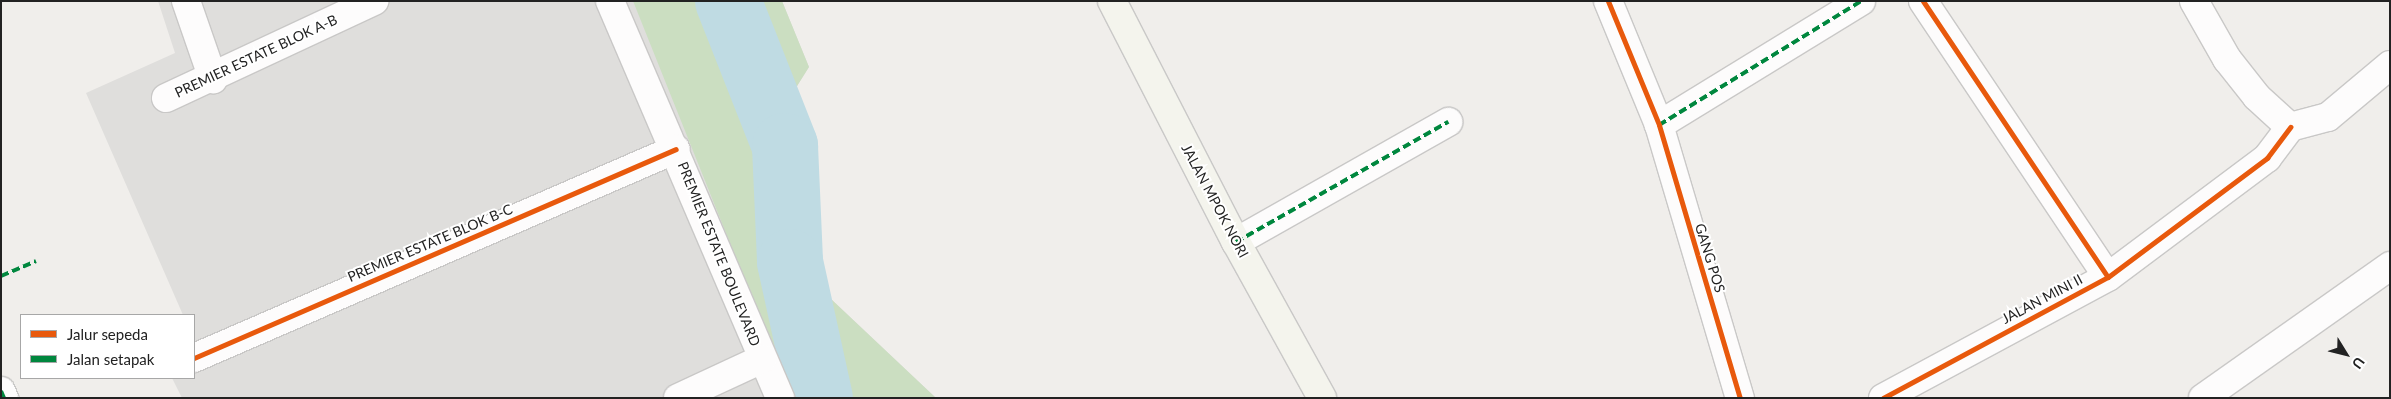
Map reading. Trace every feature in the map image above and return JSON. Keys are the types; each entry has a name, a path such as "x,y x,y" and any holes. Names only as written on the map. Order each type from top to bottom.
{"main road":[{"name":"JALAN MPOK NORI","path":"1112,1 1236,242 1322,398"}],"street":[{"path":"186,1 213,78"},
{"name":"PREMIER ESTATE BLOK A-B","path":"166,98 213,78 374,1"},
{"name":"PREMIER ESTATE BOULEVARD","path":"610,1 676,149 762,359 780,398"},
{"name":"GANG POS","path":"1608,1 1659,125 1740,398"},
{"path":"1659,125 1861,1"},
{"path":"1923,1 2108,277"},
{"path":"2194,1 2228,59 2257,97 2290,127 2328,117 2390,65"},
{"path":"1236,242 1448,122"},
{"name":"JALAN MINI II","path":"1883,398 2108,277 2267,158 2290,127"},
{"name":"PREMIER ESTATE BLOK B-C","path":"195,358 676,149"},
{"path":"2203,398 2390,266"},
{"path":"678,398 762,359"},
{"path":"1,391 4,398"}],"shaded area":[{"path":"158,1 782,1 809,67 782,110 831,299 936,398 182,398 172,379 195,379 195,314 183,314 86,93 175,53"}],"green space":[{"path":"633,1 782,1 809,67 782,110 831,299 936,398 792,398"}],"waterway":[{"path":"728,1 785,146 790,262 820,398"}],"marked path":[{"path":"1659,125 1861,1"},
{"path":"1236,242 1448,122"},
{"path":"1,276 36,261"},
{"path":"1,391 4,398"}],"cycle path":[{"path":"1608,1 1659,125 1740,398"},
{"path":"1923,1 2108,277"},
{"path":"1883,398 2108,277 2267,158 2290,127"},
{"path":"195,358 676,149"}]}
